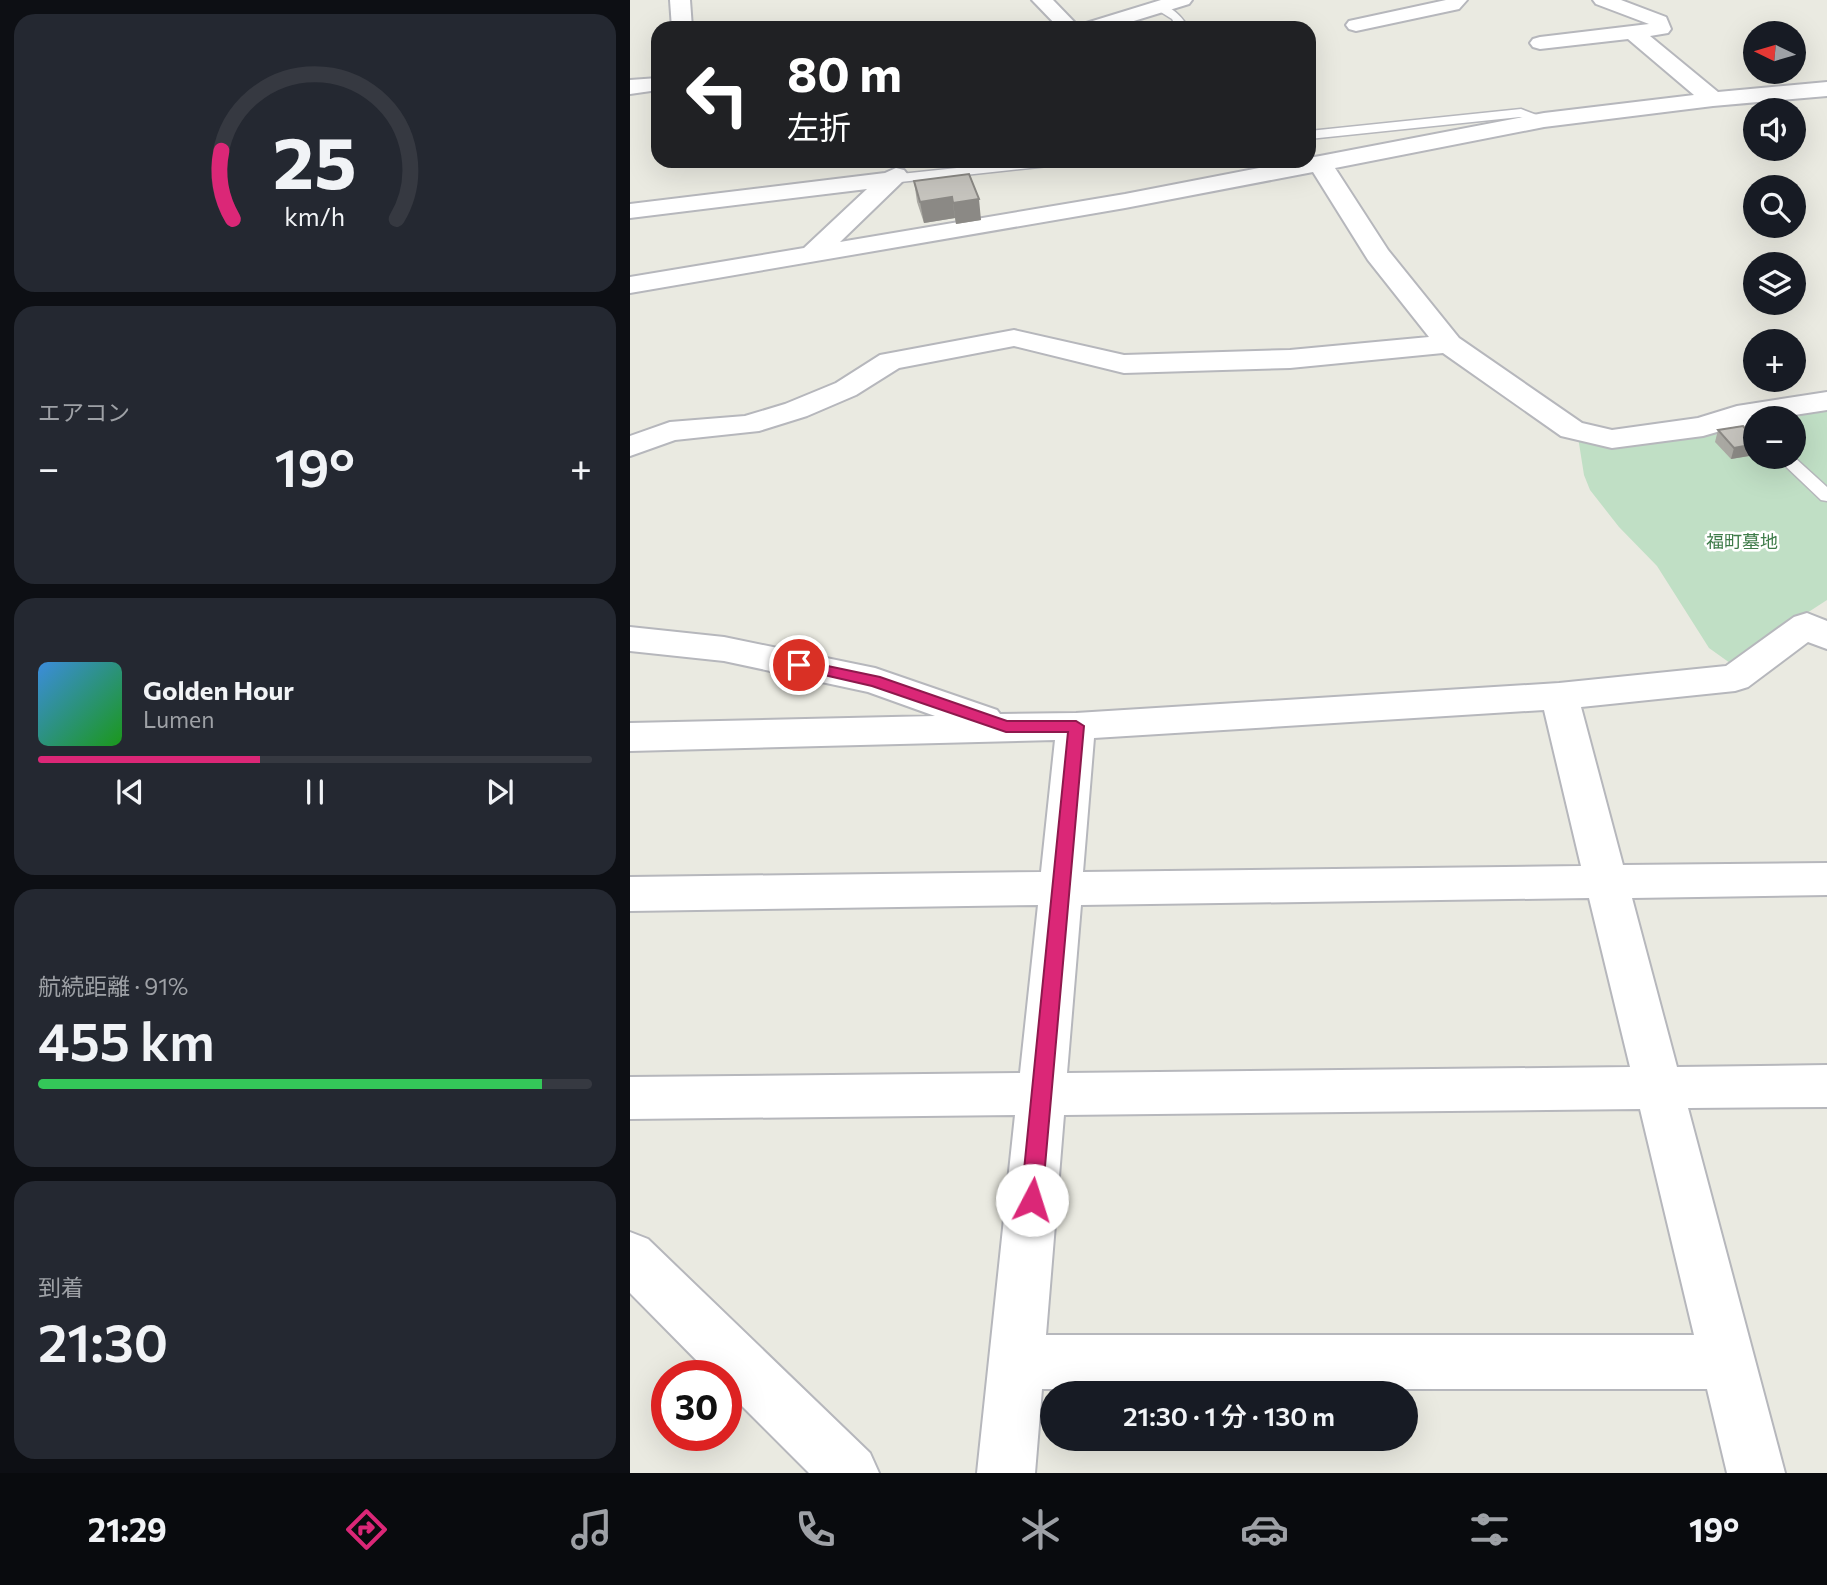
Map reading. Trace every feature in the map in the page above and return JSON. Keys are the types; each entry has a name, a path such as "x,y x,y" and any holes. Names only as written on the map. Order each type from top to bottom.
{"street":[{"path":"680,0 682,21"},
{"path":"1042,0 1063,21"},
{"path":"1113,21 1182,0"},
{"path":"1356,25 1452,5 1457,0"},
{"path":"1540,43 1661,29 1659,22 1603,0"},
{"path":"1633,33 1713,99"},
{"path":"630,87 651,85"},
{"path":"1316,164 1544,120 1713,99 1827,89"},
{"path":"1320,163 1377,254 1449,344 1572,430 1612,439 1743,423"},
{"path":"811,255 902,168"},
{"path":"630,285 1125,201 1294,168"},
{"path":"630,211 891,179"},
{"path":"630,447 670,431 748,425 796,410 846,389 890,361 1014,338 1124,364 1290,359 1449,344"},
{"path":"1806,407 1827,401"},
{"path":"630,737 1076,726 1559,696 1734,678 1807,625 1827,637"},
{"path":"630,639 724,649 875,681 1006,727"},
{"path":"1559,696 1756,1473"},
{"path":"1006,1473 1076,726"},
{"path":"630,894 1827,879"},
{"path":"630,1098 1827,1086"},
{"path":"630,1257 828,1466"},
{"path":"1017,1362 1728,1362"}],"lane":[{"path":"1160,7 1179,21"},
{"path":"1316,134 1521,113 1544,120"},
{"path":"891,179 993,168"},
{"path":"1797,469 1827,496"}],"green space":[{"name":"福町墓地","path":"1827,406 1827,600 1730,663 1709,648 1657,566 1619,527 1590,490 1584,475 1578,437 1743,416 1743,469 1806,469 1806,409"}],"building":[{"path":"969,174 979,199 953,203 952,197 920,202 914,181"},
{"path":"1743,426 1743,446 1734,448 1718,430"}],"route":[{"path":"799,665 875,681 1006,727 1076,726 1032,1200"}]}
